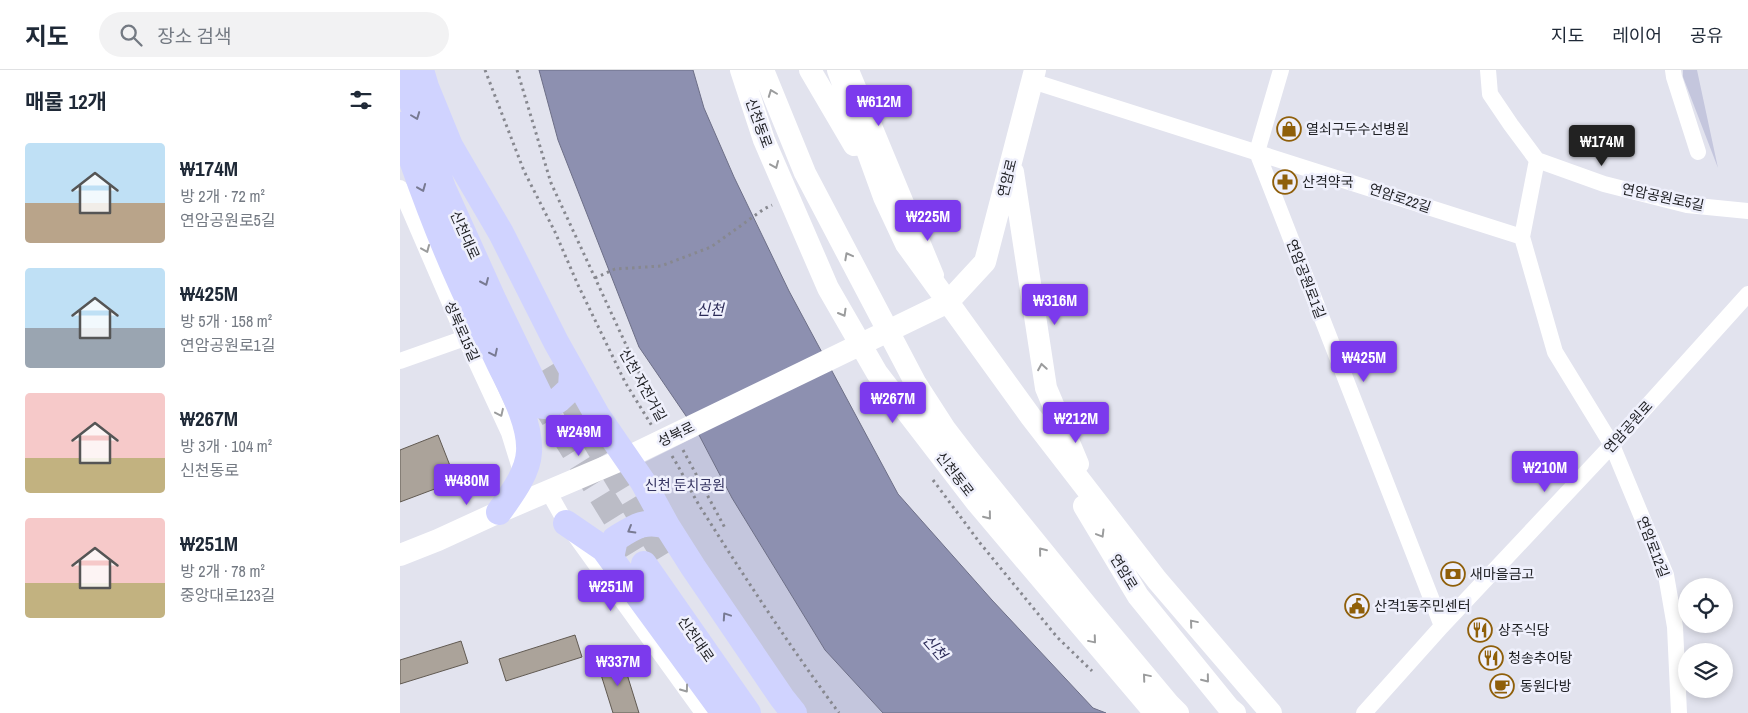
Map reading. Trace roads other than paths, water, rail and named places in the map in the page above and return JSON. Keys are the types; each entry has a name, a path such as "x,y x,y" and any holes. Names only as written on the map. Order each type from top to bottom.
{"highway":[{"name":"신천대로","path":"400,70 443,188 494,301 540,396"},
{"name":"신천대로","path":"421,70 426,87 489,240 561,368 597,415 643,482 667,526 794,713"},
{"path":"400,126 461,283 523,416 528,438 528,459 522,475 499,512"},
{"path":"511,388 524,399 538,407 556,404 571,388 561,368"},
{"path":"611,558 616,539 636,526 655,522 667,526"},
{"path":"566,523 604,549 724,713"},
{"name":"신천대로","path":"644,564 748,713"},
{"name":"신천대로","path":"670,565 773,713"}],"main road":[{"name":"신천동로","path":"741,70 764,140 828,288 878,373 977,503 1154,713"},
{"name":"신천동로","path":"763,70 805,173 916,384 940,422 1087,606 1178,713"},
{"path":"810,70 884,197 906,244 1031,416 1091,494"},
{"path":"838,70 884,197"},
{"name":"연암로","path":"948,302 986,262 1034,76"},
{"path":"1012,161 1046,388 1091,494"},
{"name":"성북로","path":"400,555 626,458 948,302"},
{"name":"연암로","path":"1031,416 1138,596 1235,713"},
{"name":"연암로","path":"1091,494 1157,580 1271,713"}],"street":[{"path":"851,70 948,302"},
{"path":"1257,152 1281,70"},
{"path":"1488,70 1490,94 1537,160 1522,237 1554,352 1612,446"},
{"path":"1674,74 1698,152"},
{"name":"연암로22길","path":"1034,76 1257,152 1522,237"},
{"name":"연암공원로1길","path":"1257,152 1442,626"},
{"name":"연암공원로5길","path":"1537,160 1604,184 1687,205 1748,211"},
{"name":"성북로15길","path":"400,188 465,338 509,433 522,475"},
{"name":"연암공원로","path":"1364,713 1442,626 1612,446 1748,294"},
{"path":"400,360 465,338"},
{"name":"연암로12길","path":"1612,446 1666,575 1675,628 1679,713"},
{"path":"548,491 566,523 703,713"}],"water":[{"name":"신천","path":"539,70 693,70 704,108 734,177 789,291 898,494 992,600 1093,708 1106,713 883,713 825,650 732,498 699,435 639,347 558,140"}],"tunnel":[{"path":"550,366 670,565"},
{"path":"540,396 644,564"}],"place":[{"name":"열쇠구두수선병원","path":"1289,129"},
{"name":"산격약국","path":"1285,182"},
{"name":"새마을금고","path":"1453,574"},
{"name":"산격1동주민센터","path":"1357,606"},
{"name":"상주식당","path":"1480,630"},
{"name":"청송추어탕","path":"1491,658"},
{"name":"동원다방","path":"1502,686"}],"park label":[{"name":"신천 둔치공원","path":"685,485"}]}
